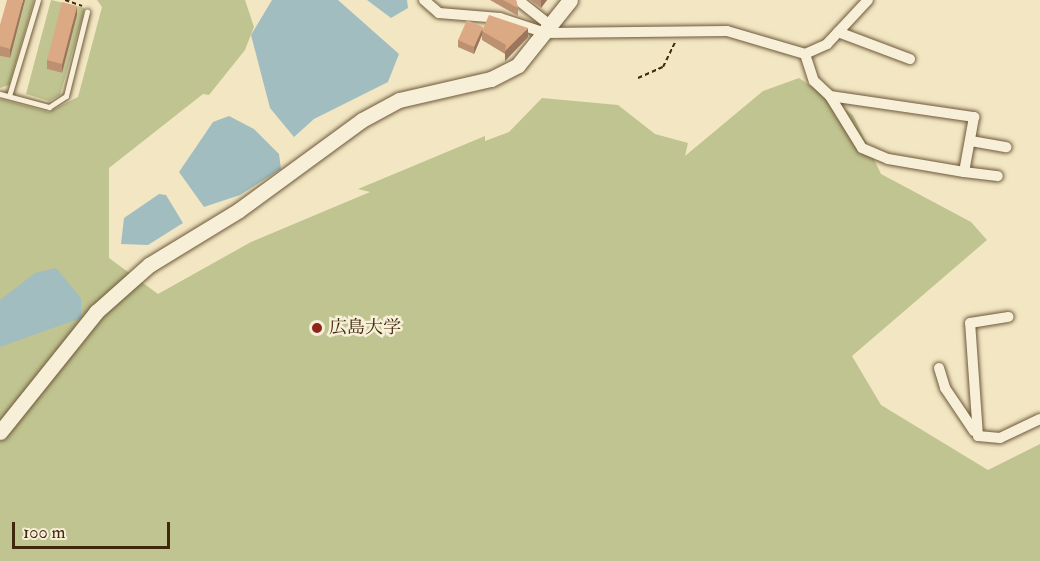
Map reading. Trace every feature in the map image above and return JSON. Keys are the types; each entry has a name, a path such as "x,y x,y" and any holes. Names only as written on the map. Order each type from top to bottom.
{"street":[{"path":"424,0 439,13 500,18 549,30 683,29 740,32 805,54"},
{"path":"518,0 549,30"},
{"path":"0,432 96,312 149,265 239,210 362,120 399,100 491,79 518,65 549,30 570,0"},
{"path":"805,54 838,32 868,0"},
{"path":"838,32 910,59"},
{"path":"805,54 814,81 830,96 862,148 888,159 998,176"},
{"path":"830,96 974,117 964,172"},
{"path":"971,141 1006,147"},
{"path":"978,436 970,323 1009,317"},
{"path":"939,368 945,387 978,436"},
{"path":"978,436 1000,438 1040,419"}],"lane":[{"path":"9,96 38,0"},
{"path":"0,94 49,107 66,96 87,12"}],"path":[{"path":"65,0 87,12"},
{"path":"638,78 663,67 683,29"}],"green space":[{"path":"25,0 34,0 9,85 0,88 0,56 10,58"},
{"path":"51,0 85,8 60,95 49,101 26,94","holes":["77,15 62,73 47,69"]},
{"path":"97,0 245,0 254,27 245,50 209,95 203,94 109,168 109,258 158,294 251,242 370,192 358,189 485,136 485,141 509,132 542,98 618,105 655,134 688,143 685,156 763,91 799,78 853,115 881,174 971,222 987,240 852,356 881,405 988,470 1040,444 1040,561 0,561 0,99 48,112 78,97 102,7"}],"water":[{"path":"272,0 338,0 399,54 388,82 314,119 294,137 270,108 251,35"},
{"path":"367,0 407,0 408,8 391,18"},
{"path":"229,116 254,129 279,154 281,169 240,195 204,207 179,172 213,122"},
{"path":"159,194 166,195 183,223 148,245 121,244 124,218"},
{"path":"56,268 81,298 81,318 0,347 0,300 35,273"}],"building":[{"path":"7,0 23,0 10,49 0,46 0,25"},
{"path":"503,0 516,0 518,8"},
{"path":"62,2 77,6 62,64 47,60"},
{"path":"489,15 528,28 505,51 506,45 482,31"},
{"path":"467,20 483,27 474,47 458,40"}],"place":[{"name":"広島大学","path":"317,328"}]}
